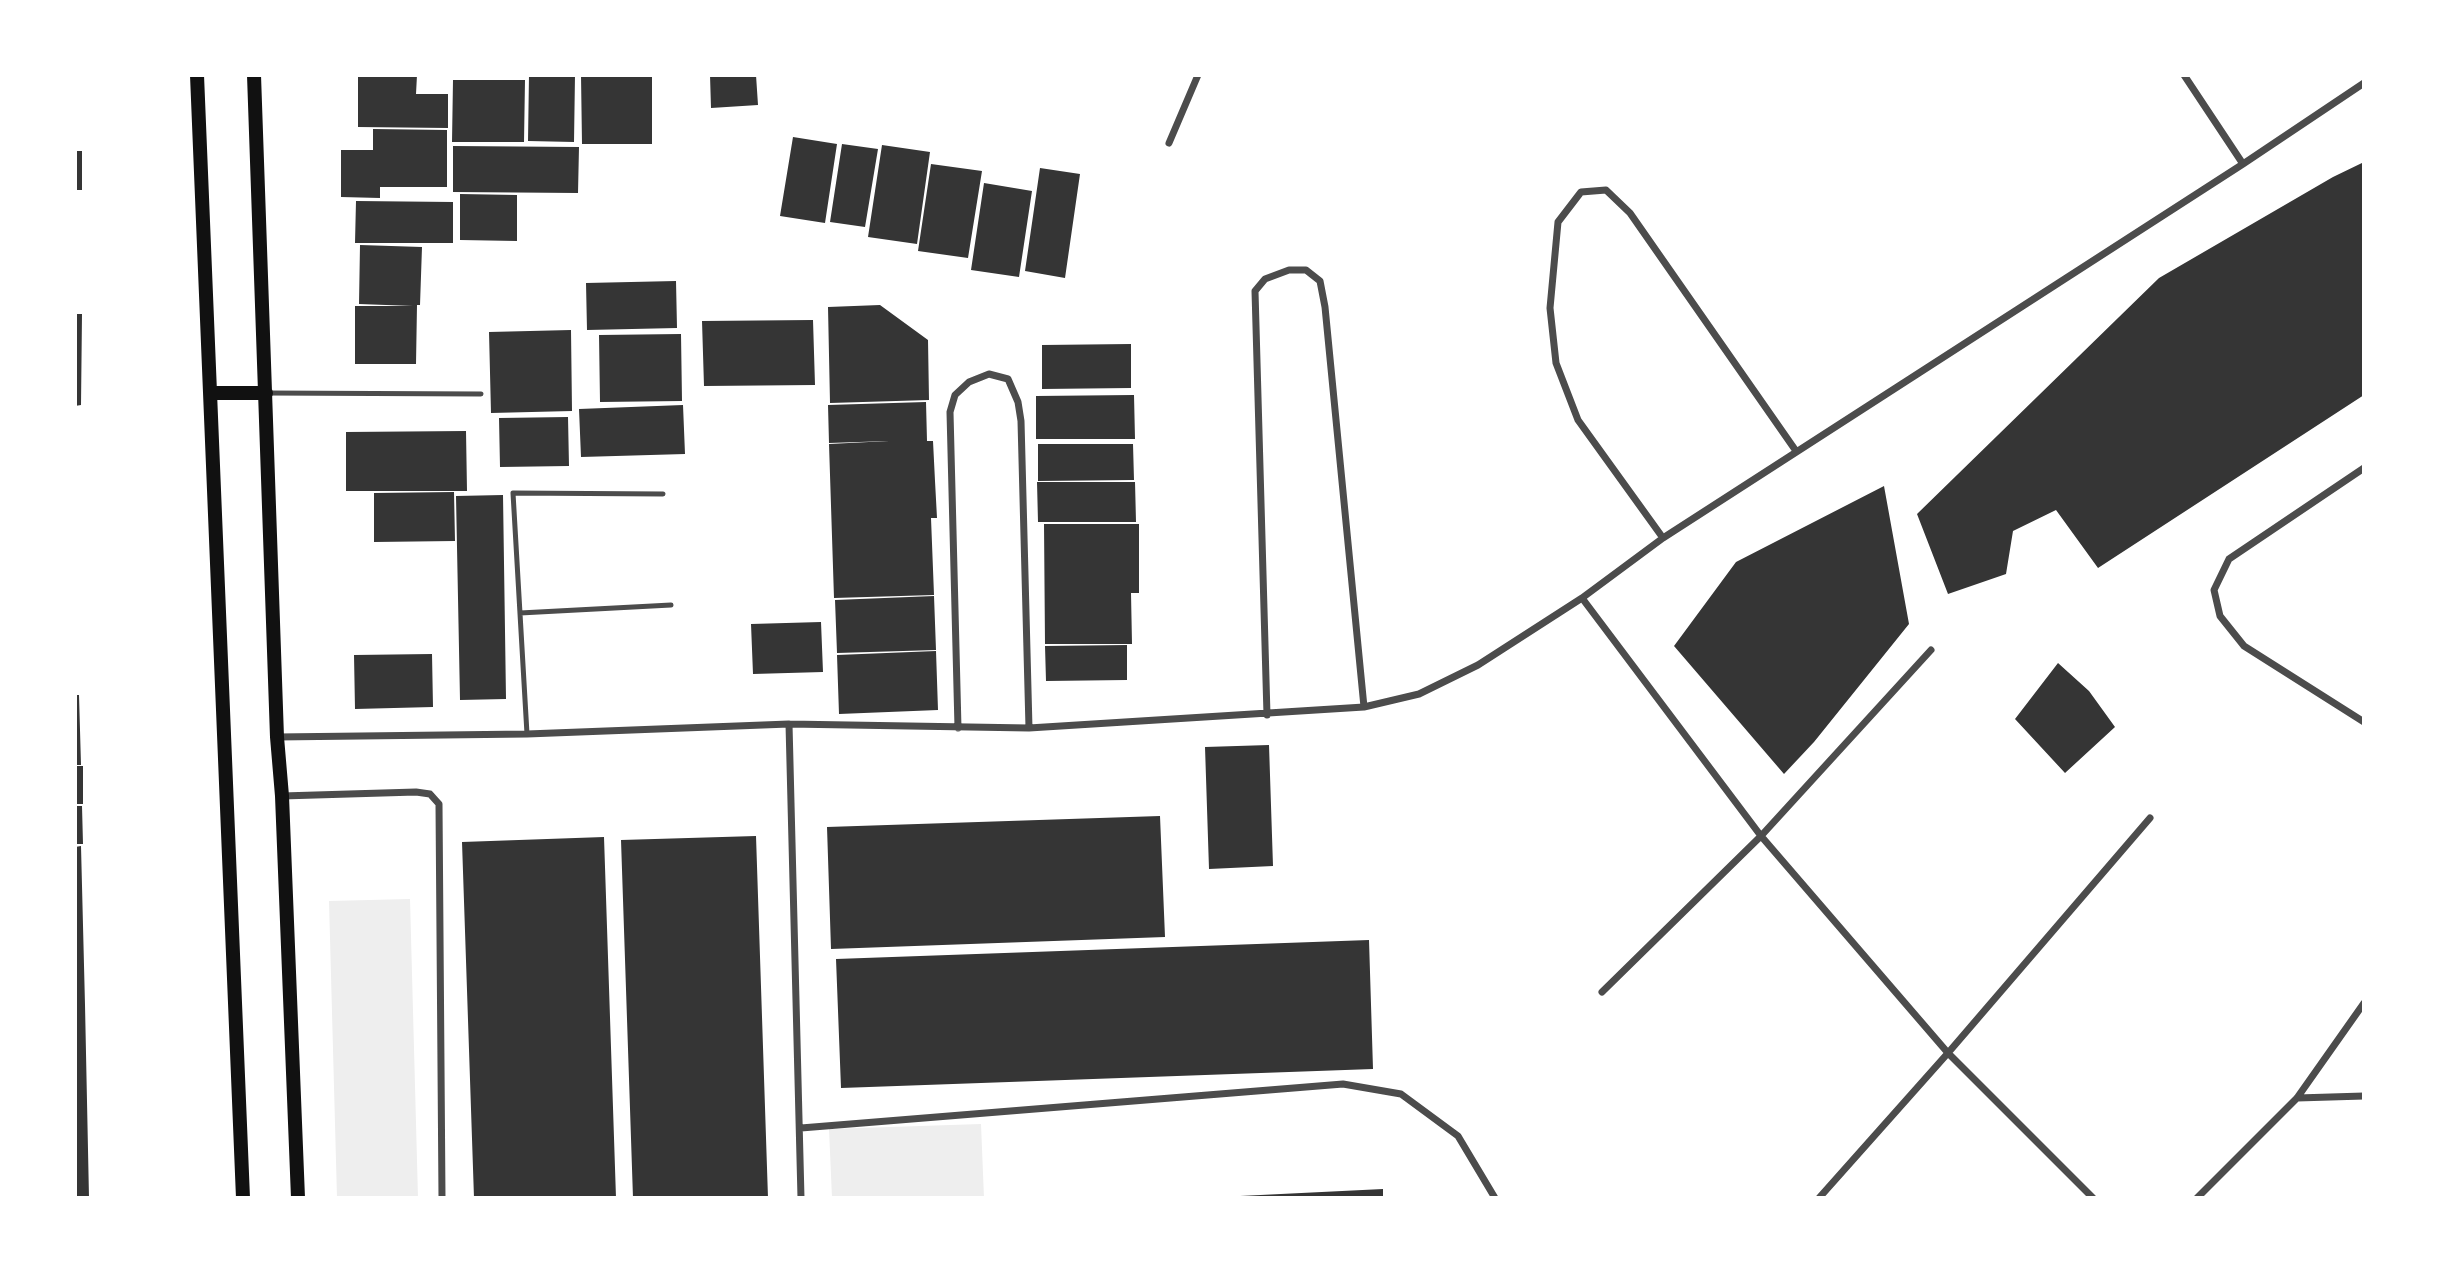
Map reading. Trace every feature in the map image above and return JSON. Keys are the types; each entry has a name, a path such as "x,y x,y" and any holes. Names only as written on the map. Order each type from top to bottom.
{"main road":[{"path":"197,75 243,1198"},
{"path":"254,75 276,737 282,796 298,1198"},
{"path":"211,393 266,393"}],"street":[{"path":"1169,143 1198,75"},
{"path":"2184,75 2243,164"},
{"path":"276,737 527,734 789,724 1029,728 1364,707 1419,694 1478,665 1583,598 1663,538 2364,83"},
{"path":"1663,538 1578,420 1556,363 1550,307 1558,222 1581,192 1606,190 1630,213 1796,452"},
{"path":"1267,715 1255,291 1265,279 1289,270 1306,270 1320,281 1325,307 1364,707"},
{"path":"958,728 950,412 955,395 969,382 989,374 1008,379 1018,402 1021,421 1029,728"},
{"path":"2364,468 2229,559 2214,590 2220,616 2244,646 2364,722"},
{"path":"1583,598 1761,836 1948,1053 2093,1198"},
{"path":"1602,992 1761,836 1931,650"},
{"path":"789,724 801,1198"},
{"path":"282,796 416,792 430,794 439,804 443,1198"},
{"path":"1819,1198 2150,818"},
{"path":"2197,1198 2297,1098 2364,1003"},
{"path":"801,1128 1343,1084 1401,1094 1458,1136 1495,1198"},
{"path":"2297,1098 2364,1096"}],"lane":[{"path":"266,393 481,394"},
{"path":"527,734 513,493 663,494"},
{"path":"520,613 671,605"}],"shaded area":[{"path":"410,899 418,1198 337,1198 329,901"},
{"path":"981,1124 984,1198 832,1198 829,1129"}],"building":[{"path":"358,75 417,75 416,94 448,94 448,128 358,127"},
{"path":"529,75 575,75 574,142 528,141"},
{"path":"581,75 652,75 652,144 582,144"},
{"path":"710,75 756,75 758,105 711,108"},
{"path":"453,80 525,80 524,142 452,142"},
{"path":"373,129 447,130 447,187 380,187 380,198 341,197 341,150 373,150"},
{"path":"793,137 837,144 825,223 780,216"},
{"path":"842,144 878,149 865,227 830,222"},
{"path":"882,145 930,152 917,244 868,237"},
{"path":"453,146 579,147 578,193 453,192"},
{"path":"75,151 82,151 82,190 75,190"},
{"path":"2364,162 2364,395 2098,568 2056,510 2013,531 2006,574 1948,594 1917,514 2159,278 2333,177"},
{"path":"931,164 982,171 968,258 918,251"},
{"path":"1040,168 1080,174 1065,278 1025,271"},
{"path":"984,183 1032,191 1019,277 971,270"},
{"path":"460,194 517,195 517,241 460,240"},
{"path":"356,201 453,202 453,243 355,243"},
{"path":"360,245 422,247 416,364 355,364 355,306 413,306 359,304"},
{"path":"676,281 677,328 587,330 586,283"},
{"path":"880,305 928,340 929,400 830,403 828,307"},
{"path":"75,314 82,314 81,405 75,406"},
{"path":"813,320 815,385 704,386 702,321"},
{"path":"571,330 572,411 491,413 489,332"},
{"path":"681,334 682,401 600,402 599,335"},
{"path":"1131,344 1131,388 1042,389 1042,345"},
{"path":"1134,395 1135,439 1036,439 1036,396"},
{"path":"926,402 927,441 933,441 937,518 931,518 934,595 834,598 829,444 889,441 829,443 828,405"},
{"path":"683,405 685,454 581,457 579,409"},
{"path":"568,417 569,466 500,467 499,418"},
{"path":"466,431 467,491 346,491 346,432"},
{"path":"1038,444 1133,444 1134,480 1038,481"},
{"path":"1037,482 1135,482 1136,522 1038,522"},
{"path":"1884,486 1909,624 1814,742 1784,774 1674,646 1736,562"},
{"path":"454,492 455,541 374,542 374,493"},
{"path":"503,495 506,699 460,700 456,496"},
{"path":"1044,524 1139,524 1139,593 1131,593 1132,644 1045,644"},
{"path":"934,596 936,650 837,653 835,600"},
{"path":"821,622 823,672 753,674 751,624"},
{"path":"1127,645 1127,680 1046,681 1045,646"},
{"path":"936,651 938,710 839,714 837,655"},
{"path":"432,654 433,707 355,709 354,655"},
{"path":"2058,663 2089,691 2115,727 2065,773 2015,719"},
{"path":"75,695 79,695 81,765 75,765"},
{"path":"1269,745 1273,866 1209,869 1205,747"},
{"path":"75,766 83,766 83,804 75,804"},
{"path":"75,806 82,806 83,844 75,844"},
{"path":"1160,816 1165,937 831,949 827,827"},
{"path":"756,836 768,1198 633,1198 621,840"},
{"path":"604,837 616,1198 474,1198 462,842"},
{"path":"81,846 89,1198 75,1198 75,847"},
{"path":"1369,940 1373,1069 841,1088 836,959"},
{"path":"1383,1189 1383,1198 1240,1198 1240,1196"}]}
